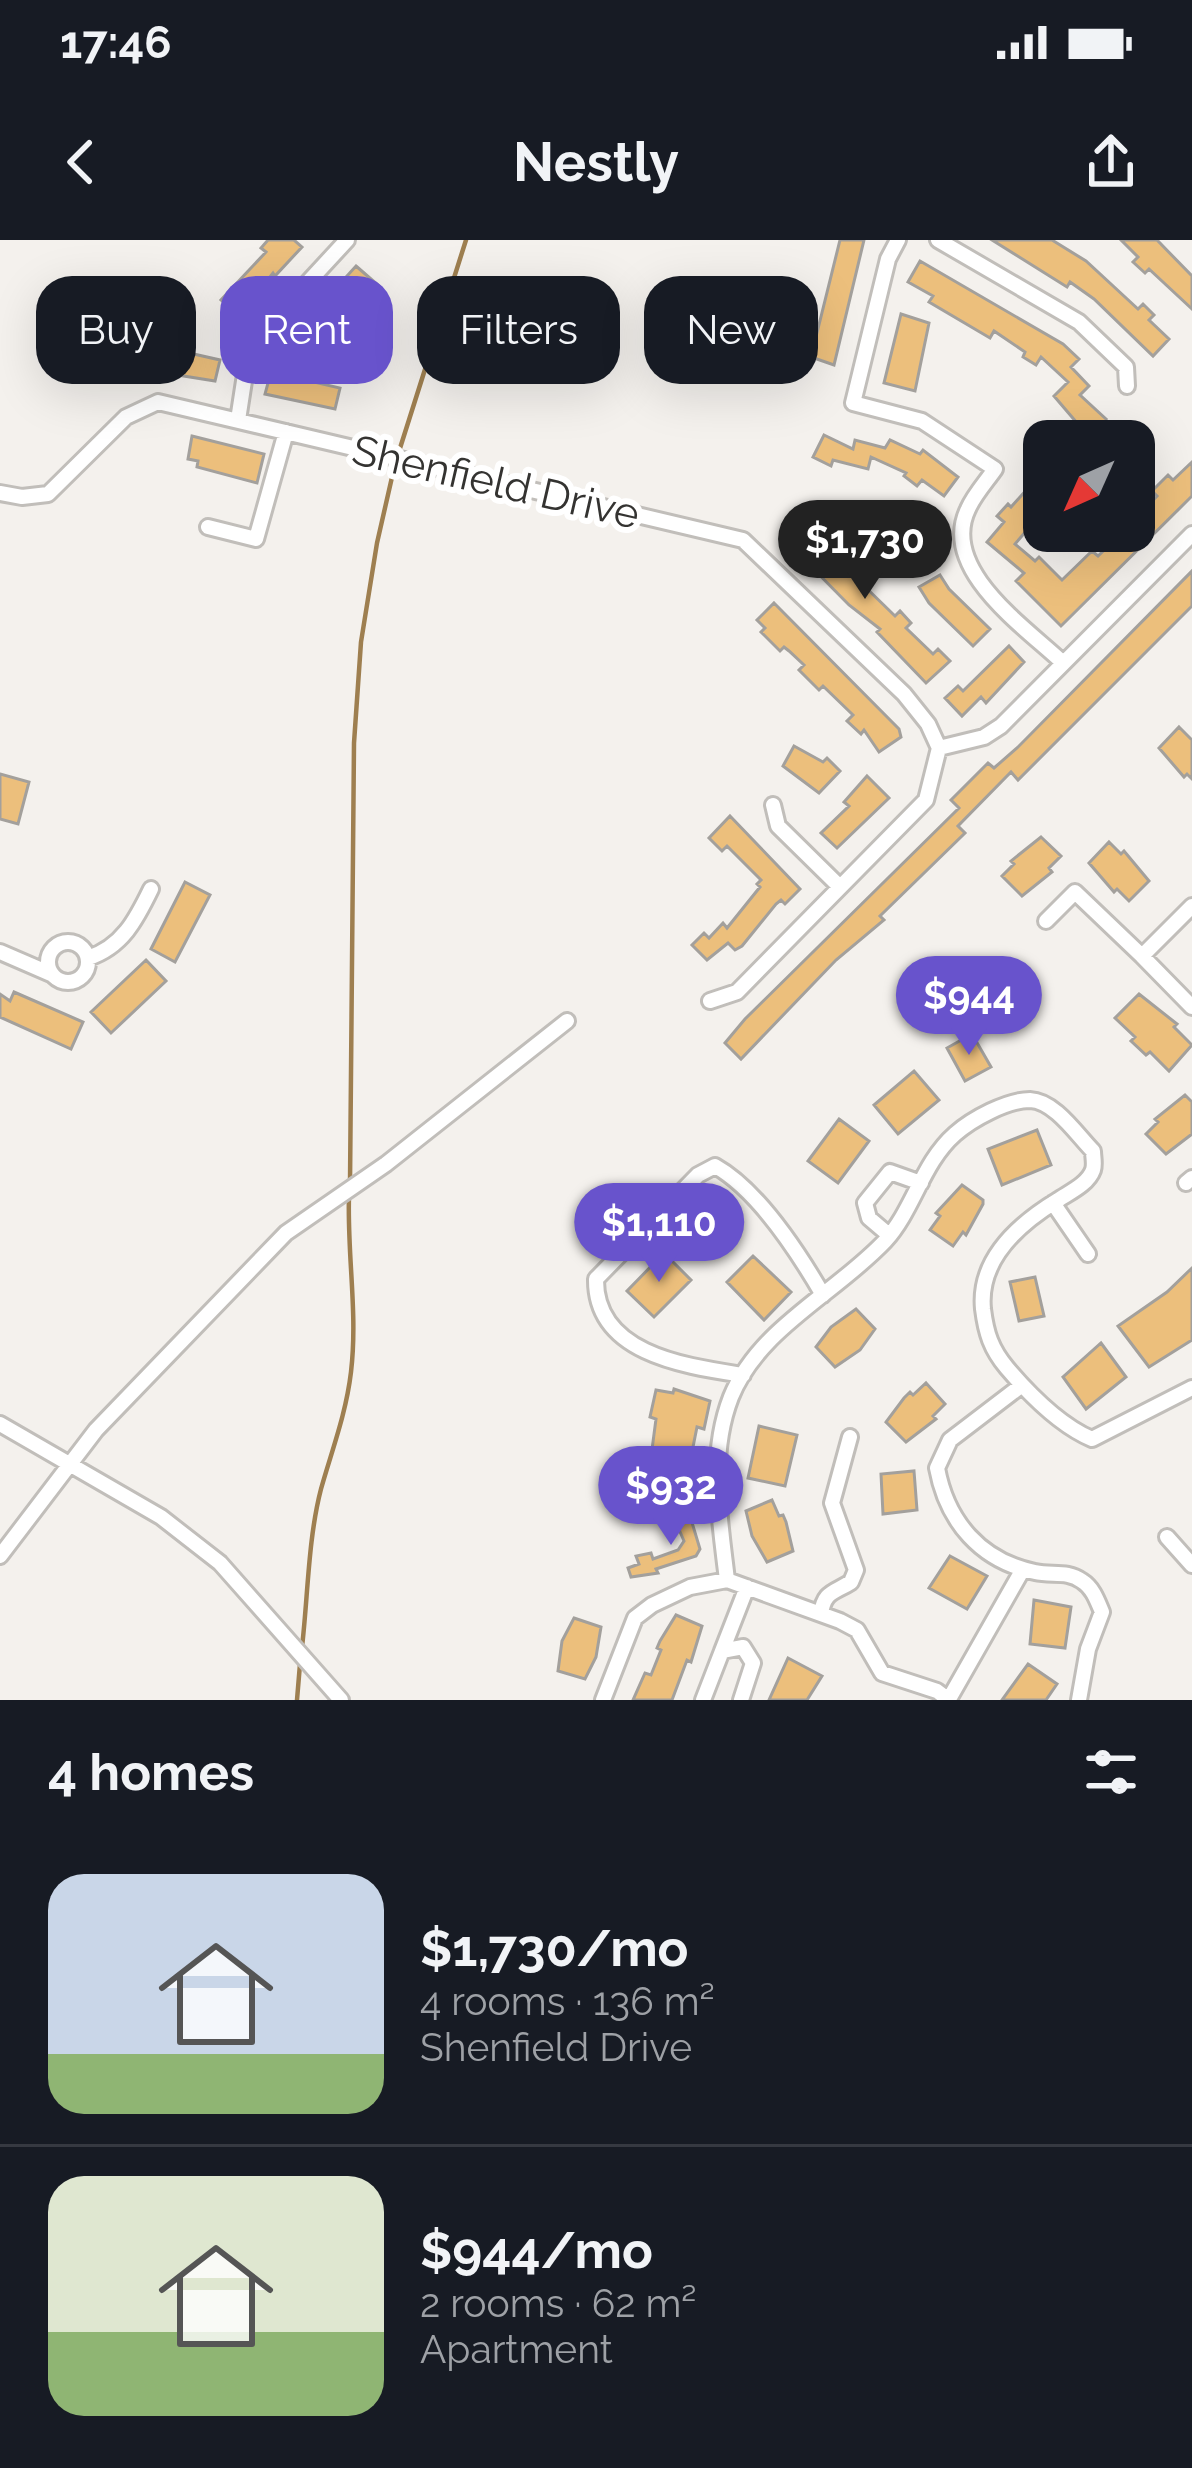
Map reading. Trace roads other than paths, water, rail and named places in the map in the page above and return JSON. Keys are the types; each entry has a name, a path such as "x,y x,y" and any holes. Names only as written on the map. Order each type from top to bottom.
{"street":[{"path":"238,420 252,347 347,240"},
{"path":"898,240 888,259 853,403 922,421 994,469 967,510 963,545 970,572 1062,662"},
{"path":"938,240 1079,322 1126,367 1127,386"},
{"name":"Shenfield Drive","path":"0,494 48,494 126,417 158,402 743,540 904,694 928,724 939,748"},
{"path":"208,527 256,539 286,432"},
{"path":"710,1001 737,992 926,800 939,748 984,737 1001,726 1192,534"},
{"path":"773,805 778,826 840,887"},
{"path":"88,958 114,946 136,921 151,889"},
{"path":"1046,921 1075,892 1192,1007"},
{"path":"1142,956 1192,906"},
{"path":"0,952 62,982 76,982 86,972 88,958 76,944 58,944 47,960 50,974"},
{"path":"0,1556 134,1387 286,1233 386,1164 567,1021"},
{"path":"727,1580 716,1472 730,1400 754,1355 889,1235 935,1155 956,1133 1008,1105 1037,1101 1050,1108 1093,1151 1093,1172 1080,1186 1028,1219 1002,1245 982,1300 986,1334 994,1352 1072,1431 1092,1439 1192,1388"},
{"path":"743,1375 673,1364 618,1334 596,1298 596,1279 698,1175 715,1166 734,1177 801,1256 823,1295"},
{"path":"889,1235 869,1218 865,1203 890,1172 921,1183"},
{"path":"1053,1203 1088,1254"},
{"path":"1022,1385 950,1440 937,1468 947,1507 986,1552 1023,1569 1081,1580 1095,1594 1102,1612 1088,1649 1079,1700"},
{"path":"0,1424 160,1516 220,1563 340,1700"},
{"path":"821,1614 823,1599 851,1582 856,1570 832,1503 850,1437"},
{"path":"1167,1537 1192,1565"},
{"path":"603,1700 635,1618 690,1587 727,1580 857,1630 882,1673 937,1690 949,1699 1023,1569"},
{"path":"703,1700 747,1587"},
{"path":"722,1651 742,1647 753,1663 741,1700"}],"waterway":[{"path":"350,1184 354,743 361,642 395,464 466,240"},
{"path":"302,1647 317,1508 351,1372 349,1196"},
{"path":"297,1700 300,1664"}]}
